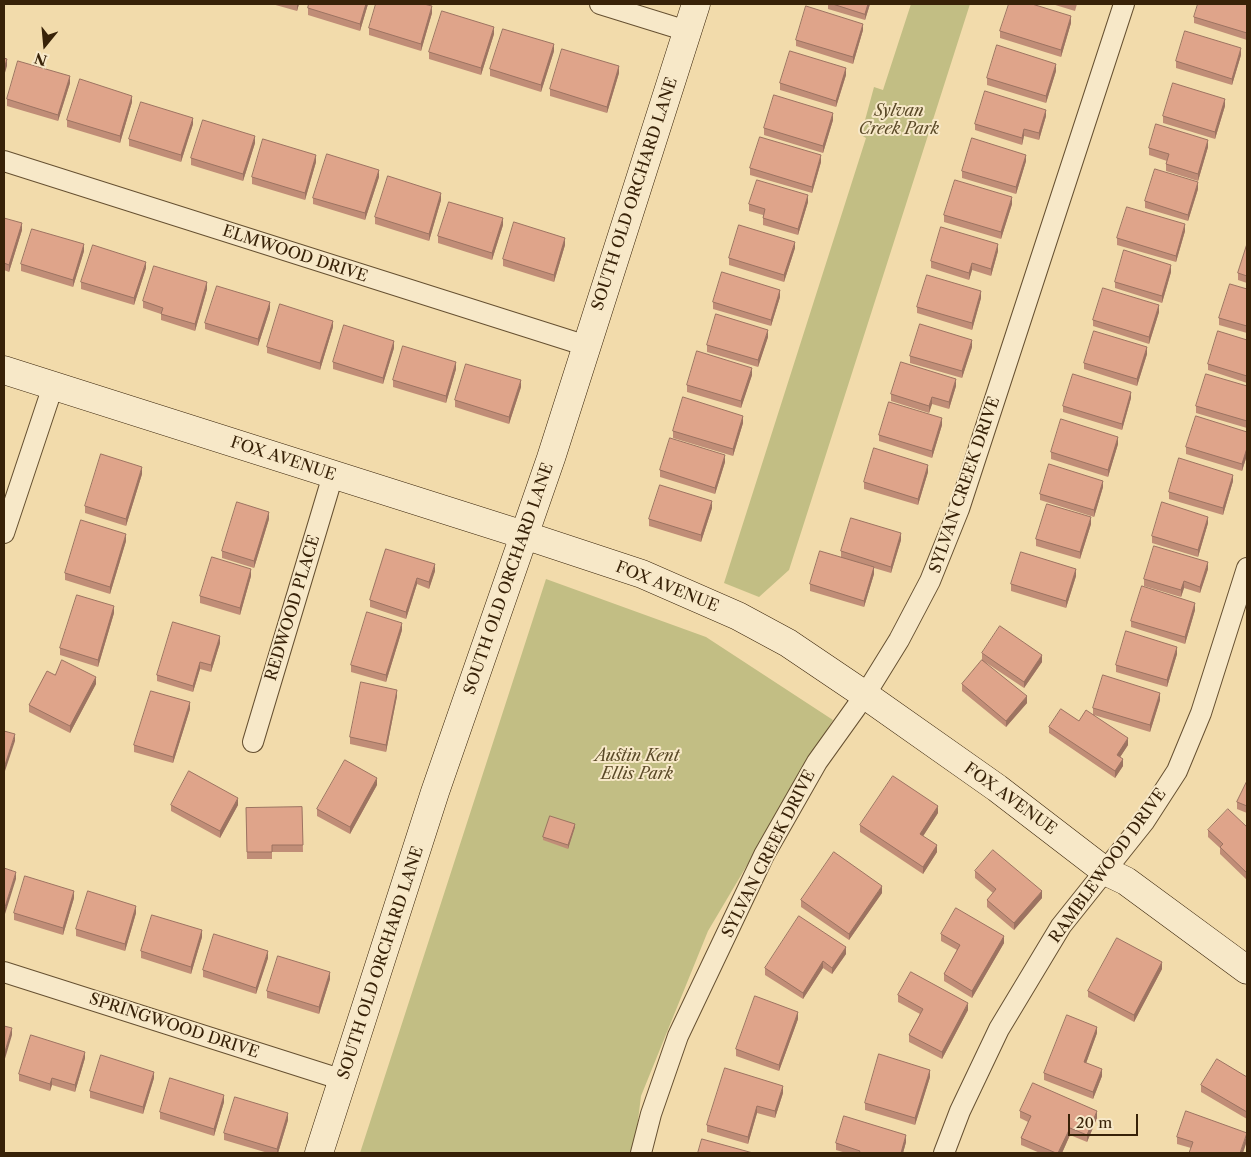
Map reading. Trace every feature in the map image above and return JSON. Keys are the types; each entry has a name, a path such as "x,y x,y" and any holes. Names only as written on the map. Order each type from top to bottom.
{"main road":[{"name":"SOUTH OLD ORCHARD LANE","path":"319,1153 435,792 587,346 696,4"},
{"name":"FOX AVENUE","path":"4,370 642,574 738,616 788,643 865,695 997,788 1105,871 1126,881 1247,970"}],"street":[{"path":"600,4 687,32"},
{"name":"SYLVAN CREEK DRIVE","path":"641,1153 651,1114 678,1036 764,855 817,762 865,695 899,640 930,582 959,509 1124,4"},
{"name":"ELMWOOD DRIVE","path":"4,161 587,346"},
{"path":"4,533 53,386"},
{"name":"REDWOOD PLACE","path":"253,742 334,474"},
{"name":"RAMBLEWOOD DRIVE","path":"944,1153 960,1110 999,1029 1061,926 1144,822 1177,771 1201,713 1247,568"},
{"name":"SPRINGWOOD DRIVE","path":"4,972 343,1080"}],"green space":[{"name":"Sylvan Creek Park","path":"911,4 970,4 789,570 759,597 724,583 866,138 861,135 874,87 883,90"},
{"name":"Austin Kent Ellis Park","path":"546,579 706,637 833,720 708,931 641,1096 634,1153 360,1153"}],"building":[{"path":"309,4 366,4 360,24 308,8"},
{"path":"376,4 424,4 432,6 421,44 369,28"},
{"path":"833,4 868,4 865,14"},
{"path":"1009,4 1032,4 1071,16 1061,50 1000,31"},
{"path":"1198,4 1247,4 1247,33 1194,17"},
{"path":"806,6 863,24 853,57 796,40"},
{"path":"442,11 494,27 481,68 429,52"},
{"path":"503,29 554,44 541,85 490,69"},
{"path":"1185,31 1241,48 1232,79 1176,61"},
{"path":"997,45 1056,64 1046,96 987,78"},
{"path":"562,49 619,66 607,107 550,89"},
{"path":"790,51 846,68 836,101 780,83"},
{"path":"4,58 7,59 4,69"},
{"path":"18,61 70,76 58,115 7,99"},
{"path":"80,79 132,96 120,136 67,120"},
{"path":"1173,83 1225,99 1215,132 1163,116"},
{"path":"985,91 1046,110 1039,133 1024,129 1022,138 975,124"},
{"path":"774,95 833,113 823,146 764,128"},
{"path":"141,102 193,118 181,155 129,139"},
{"path":"203,120 255,136 243,174 191,158"},
{"path":"1156,124 1208,140 1198,174 1166,164 1169,154 1149,148"},
{"path":"760,137 821,155 812,187 750,168"},
{"path":"972,138 1026,155 1016,187 962,171"},
{"path":"263,139 316,155 305,193 252,177"},
{"path":"327,154 379,170 365,213 313,198"},
{"path":"1155,169 1198,182 1188,215 1145,201"},
{"path":"388,176 441,193 429,234 375,217"},
{"path":"757,180 808,195 798,229 763,218 765,209 749,204"},
{"path":"955,180 1012,197 1001,232 944,215"},
{"path":"449,202 503,218 492,253 438,236"},
{"path":"1127,207 1185,224 1176,256 1117,238"},
{"path":"4,218 22,223 9,265 4,263"},
{"path":"514,222 565,238 554,275 503,259"},
{"path":"739,225 795,242 784,275 729,258"},
{"path":"941,227 998,244 991,269 972,263 969,273 931,261"},
{"path":"32,229 84,244 73,280 21,264"},
{"path":"1247,244 1247,276 1238,273"},
{"path":"93,245 146,262 134,298 81,282"},
{"path":"1124,250 1171,265 1162,296 1115,282"},
{"path":"154,266 207,282 195,324 161,314 163,308 143,301"},
{"path":"722,272 780,290 771,320 713,302"},
{"path":"927,275 981,291 972,323 917,307"},
{"path":"1230,284 1247,289 1247,326 1219,318"},
{"path":"217,286 270,302 258,339 205,323"},
{"path":"1103,288 1159,305 1149,337 1093,320"},
{"path":"280,304 333,321 320,363 267,347"},
{"path":"716,314 768,330 758,360 707,345"},
{"path":"920,324 972,340 962,371 910,356"},
{"path":"344,325 394,341 383,378 333,362"},
{"path":"1094,331 1147,347 1137,379 1084,363"},
{"path":"1218,331 1247,340 1247,376 1208,364"},
{"path":"403,346 456,362 446,396 393,380"},
{"path":"697,351 752,368 741,401 687,385"},
{"path":"901,362 956,379 949,402 932,397 929,406 891,394"},
{"path":"466,364 521,380 509,417 455,400"},
{"path":"1073,374 1131,392 1122,424 1063,406"},
{"path":"1206,374 1247,386 1247,421 1196,406"},
{"path":"683,397 743,416 733,449 673,431"},
{"path":"889,402 942,418 932,451 879,435"},
{"path":"1196,416 1247,432 1247,448 1242,464 1186,447"},
{"path":"1061,419 1118,437 1108,470 1051,452"},
{"path":"670,438 725,455 715,488 660,470"},
{"path":"874,448 928,465 918,499 864,482"},
{"path":"101,454 142,467 126,519 85,506"},
{"path":"1179,458 1233,475 1223,508 1169,492"},
{"path":"1049,464 1103,481 1094,510 1040,494"},
{"path":"660,485 712,501 701,535 649,519"},
{"path":"237,502 269,512 254,561 222,551"},
{"path":"1162,502 1208,517 1198,550 1152,536"},
{"path":"1047,504 1091,517 1080,552 1036,539"},
{"path":"851,518 901,533 891,567 841,551"},
{"path":"81,520 126,534 110,587 65,573"},
{"path":"1154,546 1208,562 1200,587 1184,581 1181,590 1144,579"},
{"path":"386,549 435,564 429,582 417,578 406,612 370,600"},
{"path":"820,551 874,567 864,601 810,584"},
{"path":"1021,552 1076,569 1066,601 1011,584"},
{"path":"212,557 251,569 240,608 200,596"},
{"path":"1142,586 1195,603 1185,637 1131,621"},
{"path":"77,595 114,606 98,660 60,648"},
{"path":"367,612 402,623 386,675 351,665"},
{"path":"173,622 220,636 211,665 200,662 193,686 157,675"},
{"path":"1000,626 1042,655 1024,682 982,653"},
{"path":"1126,631 1177,647 1167,680 1116,665"},
{"path":"62,660 96,677 70,726 29,705 47,671 55,675"},
{"path":"982,660 1027,696 1006,721 962,684"},
{"path":"1103,675 1160,693 1150,725 1093,708"},
{"path":"361,682 397,690 386,745 350,737"},
{"path":"151,691 190,702 173,757 134,745"},
{"path":"1061,709 1079,721 1086,710 1128,738 1117,755 1123,759 1115,771 1049,727"},
{"path":"4,731 15,734 4,768"},
{"path":"345,760 377,778 350,827 317,809"},
{"path":"189,771 238,798 220,831 171,805"},
{"path":"893,776 938,806 920,834 937,845 923,867 860,825"},
{"path":"1247,781 1247,806 1237,802"},
{"path":"302,807 303,845 272,845 272,852 247,852 246,808"},
{"path":"1228,809 1247,827 1247,873 1220,847 1223,844 1208,830"},
{"path":"550,816 575,824 568,845 543,837"},
{"path":"993,850 1042,891 1014,923 987,900 996,889 975,871"},
{"path":"834,852 882,886 849,934 801,900"},
{"path":"4,868 16,872 5,907 4,907"},
{"path":"25,876 74,891 63,928 14,913"},
{"path":"88,891 136,906 125,944 76,929"},
{"path":"956,908 1004,936 972,991 944,974 960,945 941,934"},
{"path":"152,915 202,930 191,967 141,951"},
{"path":"799,916 846,947 832,968 823,961 803,993 765,968"},
{"path":"214,934 268,951 256,988 203,970"},
{"path":"1117,938 1162,962 1134,1015 1088,991"},
{"path":"278,956 330,972 319,1007 267,991"},
{"path":"911,972 968,1003 942,1052 909,1035 923,1009 898,995"},
{"path":"755,996 798,1012 779,1065 736,1049"},
{"path":"1067,1015 1097,1027 1084,1062 1102,1069 1093,1092 1044,1073"},
{"path":"4,1026 12,1028 4,1055"},
{"path":"31,1035 85,1052 75,1085 52,1078 50,1084 19,1074"},
{"path":"879,1054 930,1070 915,1118 865,1103"},
{"path":"101,1055 154,1072 143,1107 90,1091"},
{"path":"1217,1059 1247,1077 1247,1112 1201,1085"},
{"path":"725,1068 783,1086 775,1111 757,1106 748,1137 707,1125"},
{"path":"170,1078 224,1095 214,1129 160,1112"},
{"path":"1033,1083 1097,1111 1087,1135 1070,1128 1058,1153 1021,1138 1031,1116 1020,1111"},
{"path":"235,1097 288,1113 277,1149 224,1133"},
{"path":"1186,1111 1247,1133 1240,1153 1189,1153 1193,1142 1177,1137"},
{"path":"844,1116 906,1135 901,1153 859,1153 860,1151 836,1143"},
{"path":"702,1139 753,1153 698,1153"}]}
